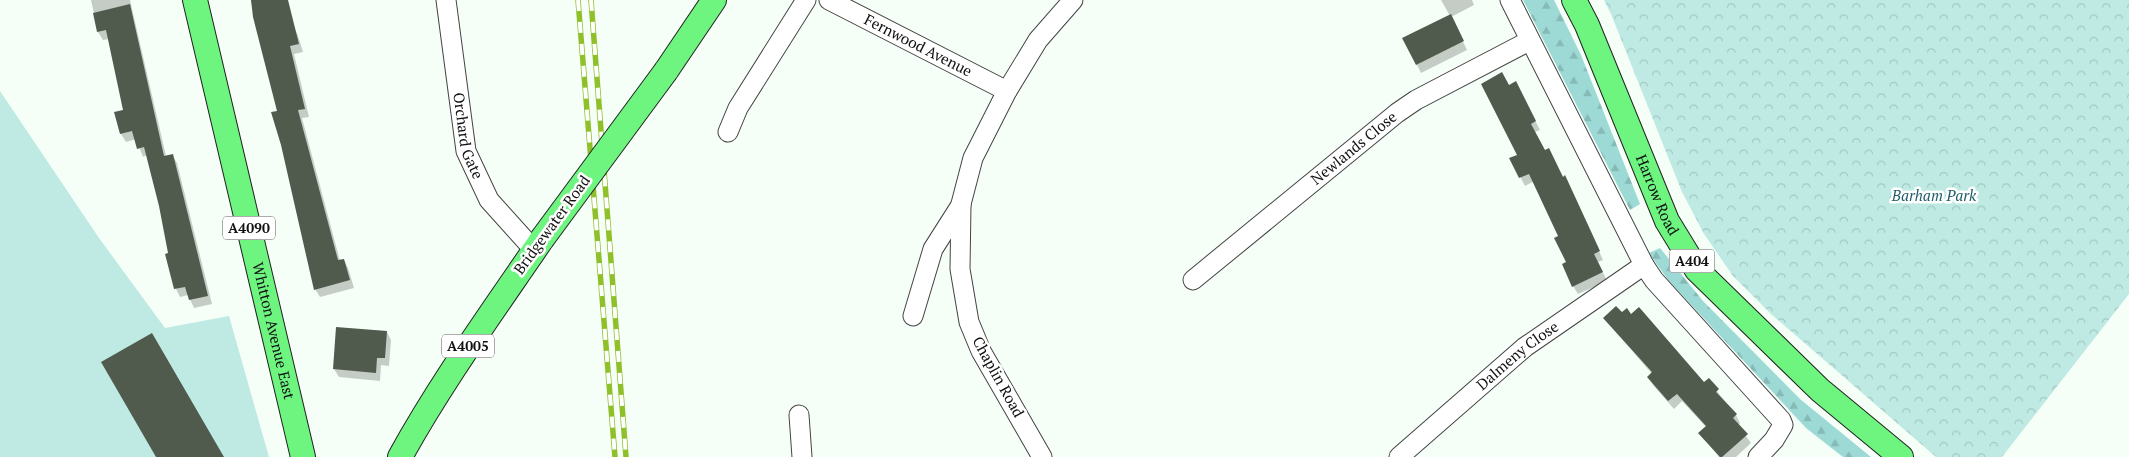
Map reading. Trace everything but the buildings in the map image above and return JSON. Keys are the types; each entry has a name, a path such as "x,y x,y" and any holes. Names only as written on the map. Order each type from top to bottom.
{"main road":[{"name":"Whitton Avenue East","path":"195,0 303,457"},
{"name":"Bridgewater Road","path":"400,457 419,423 495,304 666,71 714,0"},
{"name":"Harrow Road","path":"1574,0 1587,25 1667,221 1697,270 1820,390 1901,457"}],"street":[{"name":"Orchard Gate","path":"446,0 466,151 489,200 538,245"},
{"path":"728,132 738,108 806,0"},
{"name":"Fernwood Avenue","path":"830,0 1007,91"},
{"name":"Chaplin Road","path":"1042,457 981,351 969,322 960,269 961,204 973,158 1007,91 1038,40 1073,0"},
{"path":"1510,0 1529,41 1644,265 1654,280 1777,414 1783,425 1774,440 1758,457"},
{"name":"Newlands Close","path":"1193,280 1397,112 1416,100 1529,41"},
{"name":"Chaplin Road","path":"913,316 933,249 961,204"},
{"name":"Dalmeny Close","path":"1399,457 1525,346 1644,265"},
{"path":"799,415 802,457"}],"green space":[{"path":"1523,0 1554,0 1581,55 1640,204 1630,210"},
{"name":"Barham Park","path":"1604,0 2129,0 2129,294 2002,457 1936,457 1771,314 1733,276 1704,234 1682,192"},
{"path":"0,91 99,238 165,328 229,316 269,457 0,457"},
{"path":"1660,248 1703,301 1800,399 1871,457 1843,457 1806,428 1668,280 1649,253"}],"railway":[{"path":"578,0 615,457"},
{"path":"591,0 626,457"}]}
